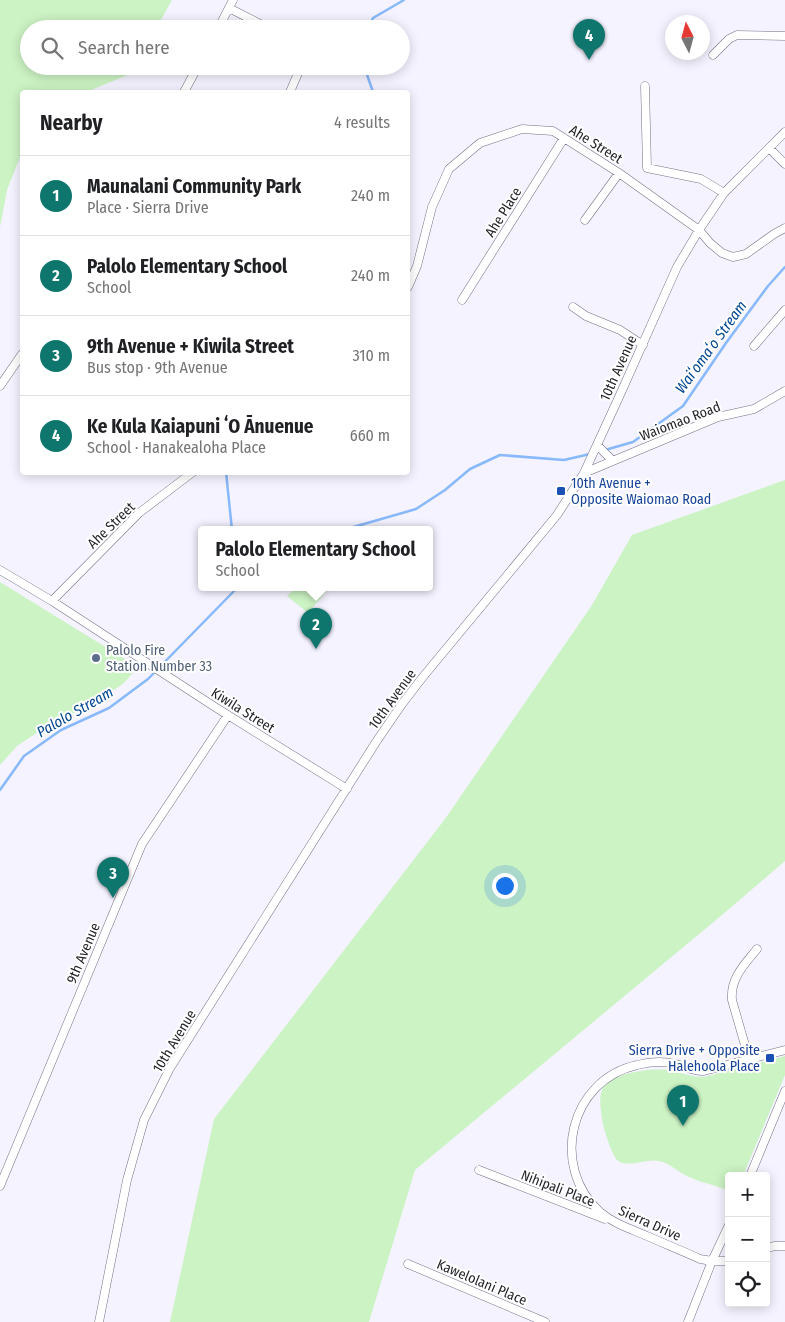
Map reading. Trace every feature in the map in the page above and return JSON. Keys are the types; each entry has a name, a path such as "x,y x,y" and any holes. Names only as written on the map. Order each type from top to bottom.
{"street":[{"path":"223,20 234,0"},
{"path":"229,8 252,20"},
{"path":"713,55 729,38 737,35 785,36"},
{"path":"185,90 193,75"},
{"path":"291,90 297,75"},
{"path":"645,86 647,168 701,179 724,193"},
{"name":"Ahe Street","path":"410,281 432,207 449,169 480,143 522,129 553,132 564,138 619,173 699,230 722,253 733,257 746,254 785,228"},
{"name":"10th Avenue","path":"99,1322 127,1180 144,1120 170,1068 402,704 557,515 584,473 677,266 724,193 785,132"},
{"name":"Ahe Place","path":"462,300 564,138"},
{"path":"769,148 785,164"},
{"path":"584,220 619,173"},
{"path":"573,307 586,316 620,330 642,345"},
{"path":"754,346 785,310"},
{"path":"0,386 20,357"},
{"name":"Waiomao Road","path":"584,473 718,417 754,409 785,391"},
{"path":"597,445 613,461"},
{"name":"Ahe Street","path":"52,601 139,514 188,475"},
{"name":"Kiwila Street","path":"0,570 52,601 228,716 347,789"},
{"name":"9th Avenue","path":"0,1186 142,844 228,716"},
{"path":"749,1059 731,994 735,977 757,948"},
{"name":"Sierra Drive","path":"725,1260 700,1259 614,1222 601,1213 587,1198 577,1179 572,1159 572,1138 577,1118 586,1100 599,1084 625,1068 650,1062 666,1062 701,1071 785,1050"},
{"path":"752,1172 785,1092"},
{"name":"Nihipali Place","path":"479,1170 628,1228"},
{"path":"688,1322 725,1233"},
{"path":"770,1247 785,1246"},
{"name":"Kawelolani Place","path":"408,1264 546,1322"}],"green space":[{"path":"0,0 172,0 161,20 20,20 20,75 128,75 91,90 20,90 20,157 7,190 0,227"},
{"path":"785,480 785,861 415,1170 369,1322 170,1322 214,1119 445,819 592,605 632,535"},
{"path":"0,582 138,667 124,683 103,698 44,728 17,746 0,765"},
{"path":"292,591 326,591 308,613 287,596"},
{"path":"785,1056 785,1075 745,1172 725,1172 725,1189 689,1177 663,1162 654,1160 627,1164 618,1161 604,1128 600,1104 603,1088 608,1083 623,1075 642,1071 667,1070 704,1077"}],"waterway":[{"path":"372,20 404,0"},
{"path":"367,75 372,90"},
{"name":"Waiʻomaʻo Stream","path":"605,450 633,442 683,406 726,343 768,286 785,267"},
{"name":"Waiʻomaʻo Stream","path":"357,526 416,509 445,490 470,469 500,455 564,460 590,454"},
{"path":"226,475 232,526"},
{"name":"Palolo Stream","path":"0,790 24,756 61,730 109,708 148,679 234,591"}],"place":[{"name":"Ke Kula Kaiapuni ʻO Ānuenue","path":"589,60"},
{"name":"10th Avenue + Opposite Waiomao Road","path":"561,491"},
{"name":"Palolo Elementary School","path":"316,649"},
{"name":"Palolo Fire Station Number 33","path":"96,658"},
{"name":"9th Avenue + Kiwila Street","path":"113,898"},
{"name":"Sierra Drive + Opposite Halehoola Place","path":"770,1058"},
{"name":"Maunalani Community Park","path":"683,1126"}]}
